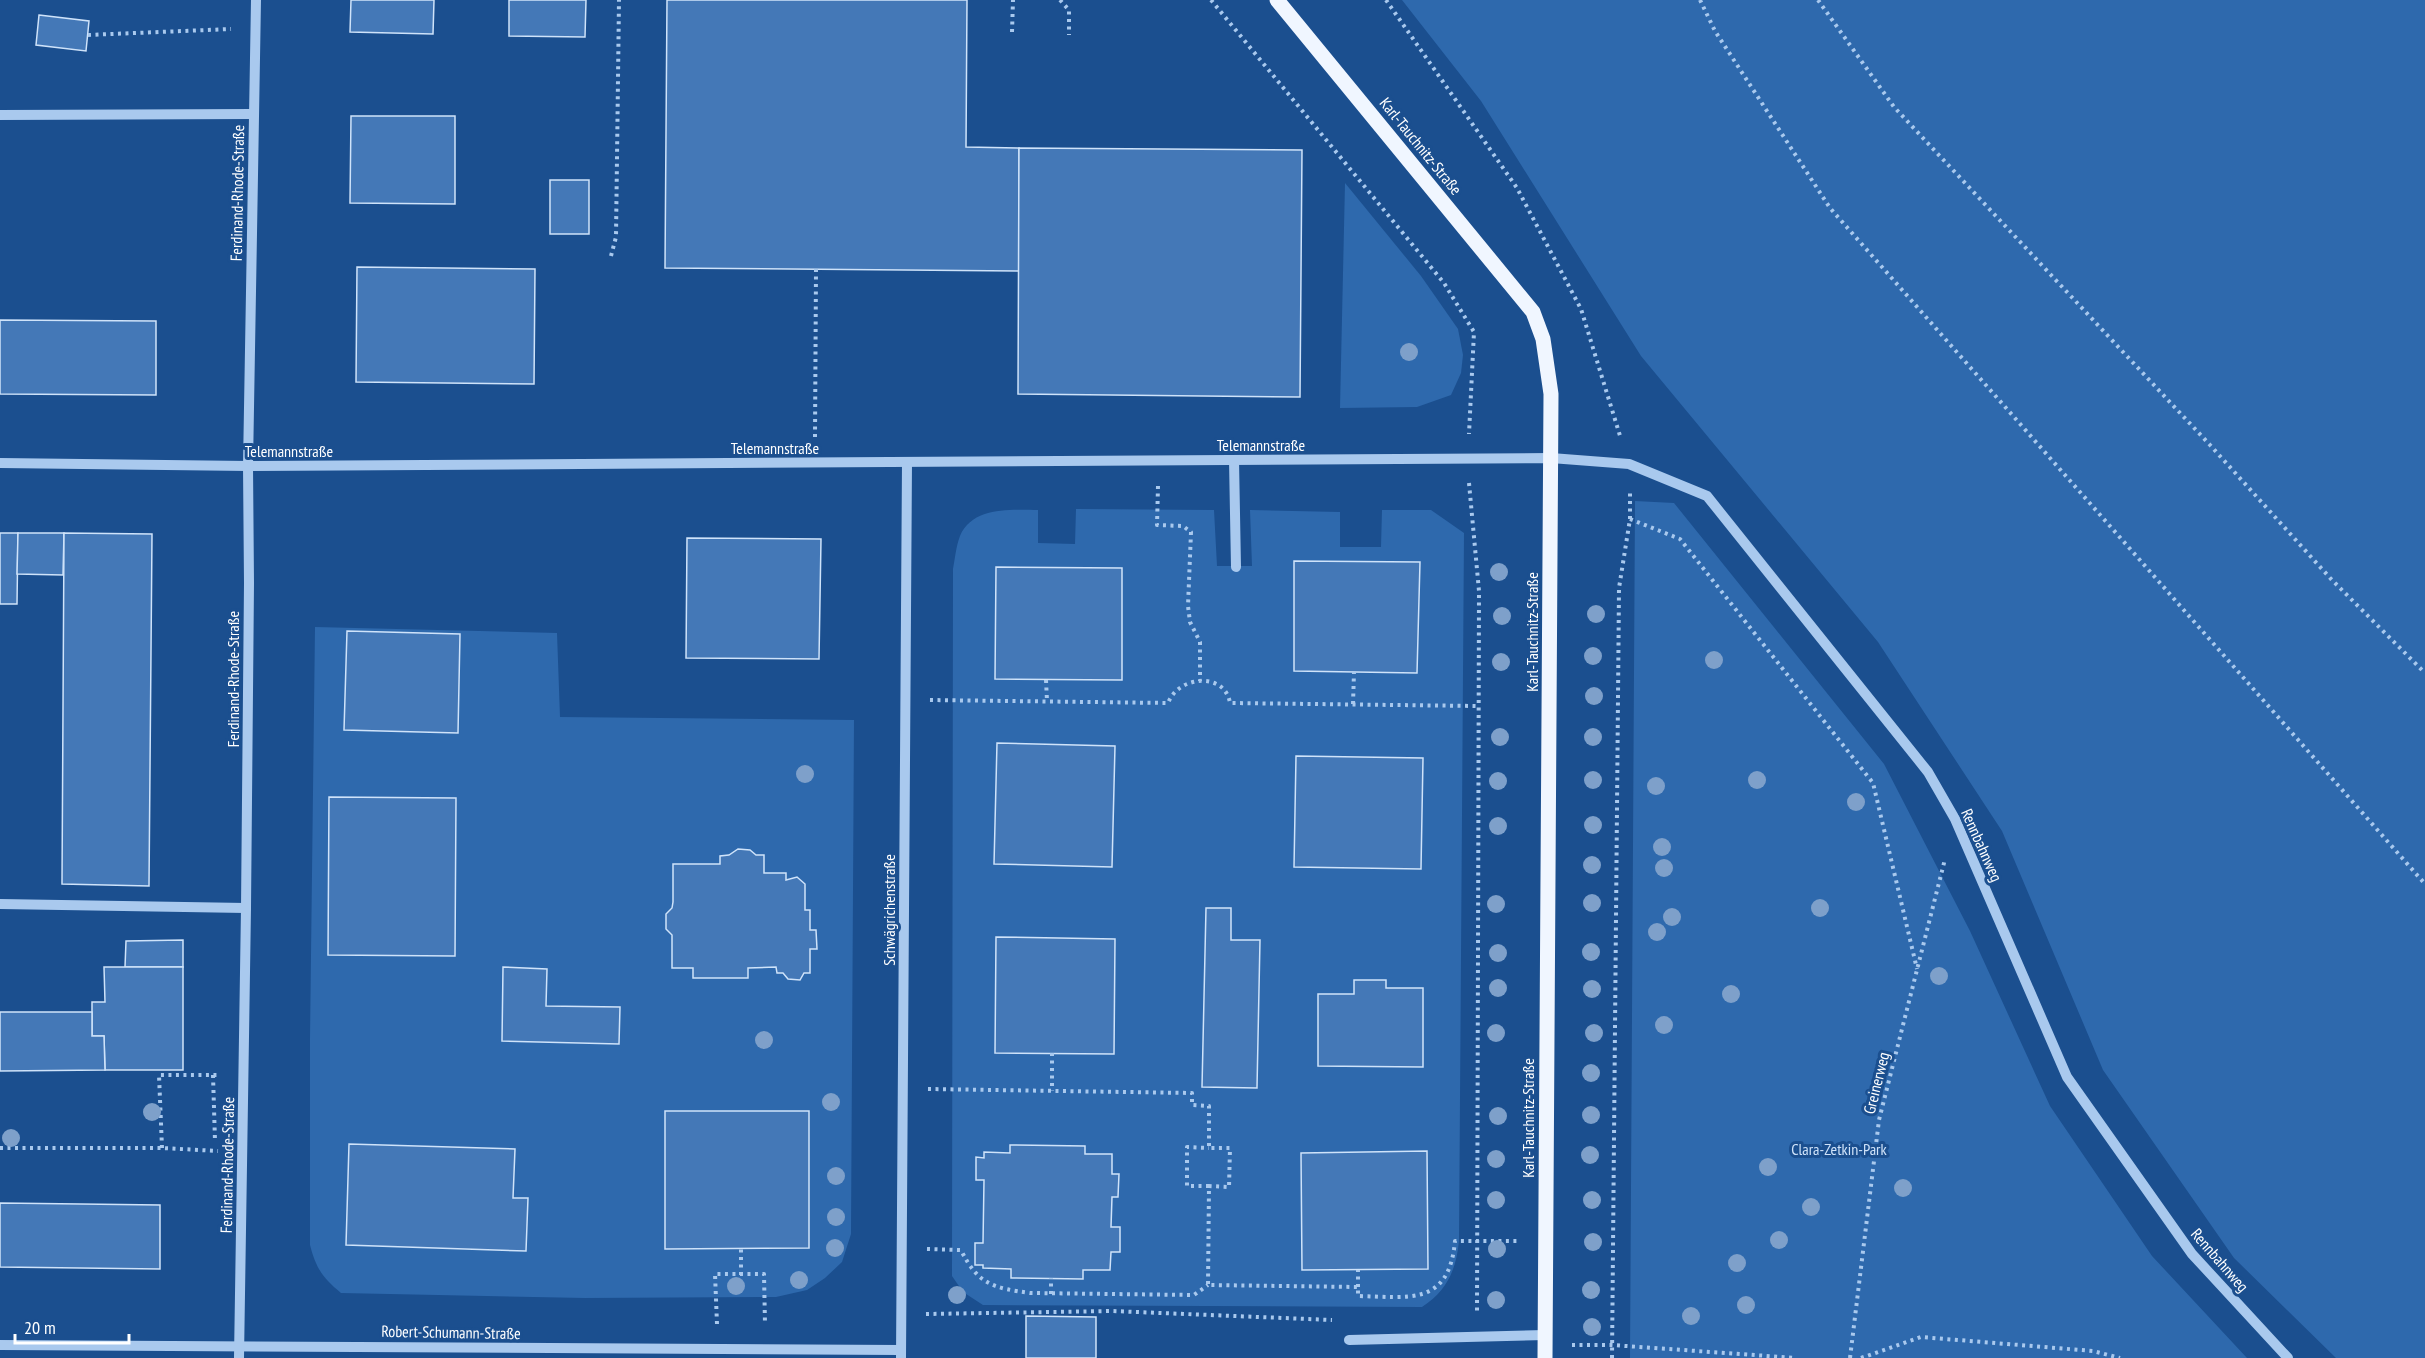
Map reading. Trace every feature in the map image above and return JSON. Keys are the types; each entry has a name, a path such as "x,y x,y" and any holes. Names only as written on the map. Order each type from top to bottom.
{"main road":[{"name":"Karl-Tauchnitz-Straße","path":"1278,0 1533,312 1548,361 1551,394 1551,458 1545,1346"}],"street":[{"name":"Ferdinand-Rhode-Straße","path":"239,1358 246,908 248,466 256,0"},
{"path":"0,116 254,114"},
{"name":"Telemannstraße","path":"0,463 248,466 1551,458"},
{"name":"Rennbahnweg","path":"1551,458 1629,464 1707,496 1928,772 1955,819 2067,1077 2192,1254 2288,1358"},
{"path":"1234,460 1236,567"},
{"name":"Schwägrichenstraße","path":"901,1354 907,462"},
{"path":"0,904 246,908"},
{"path":"1349,1340 1477,1337 1545,1346"},
{"name":"Robert-Schumann-Straße","path":"0,1345 765,1349 901,1354"}],"path":[{"path":"611,256 616,237 619,0"},
{"path":"1012,32 1013,0"},
{"path":"1060,0 1069,10 1069,34"},
{"path":"1211,0 1444,283 1474,332 1467,459 1479,591 1477,1337"},
{"path":"1386,0 1517,188 1581,309 1629,464 1630,519 1619,588 1612,1358"},
{"path":"1700,0 1715,31 1830,208 2425,884"},
{"path":"1818,0 1894,107 2210,445 2331,579 2425,673"},
{"path":"88,35 255,28"},
{"path":"815,442 816,269"},
{"path":"1158,461 1157,525 1183,526 1191,532 1188,606 1190,622 1200,642 1200,681"},
{"path":"1630,519 1680,539 1873,783 1917,969"},
{"path":"1353,704 1354,672"},
{"path":"1046,680 1047,701"},
{"path":"905,700 1168,703 1180,687 1191,681 1200,681 1214,683 1222,690 1230,703 1478,706"},
{"name":"Greinerweg","path":"1850,1358 1879,1120 1955,819"},
{"path":"1052,1053 1052,1091"},
{"path":"162,1148 159,1075 244,1075"},
{"path":"213,1075 215,1151"},
{"path":"903,1088 1192,1093 1192,1106 1209,1106 1209,1148"},
{"path":"1187,1147 1209,1148 1230,1148 1229,1187 1187,1186 1187,1147"},
{"path":"0,1148 162,1148 242,1152"},
{"path":"1208,1285 1209,1186"},
{"path":"1358,1270 1358,1296 1419,1296 1431,1291 1449,1269 1455,1241 1546,1241"},
{"path":"741,1249 741,1275"},
{"path":"902,1249 961,1250 973,1273 986,1284 1004,1290 1051,1294 1194,1295 1208,1285 1358,1287"},
{"path":"718,1349 716,1274 764,1274 765,1349"},
{"path":"1051,1278 1051,1294"},
{"path":"902,1314 1112,1311 1334,1320"},
{"path":"1860,1358 1921,1337 2093,1351 2120,1358"},
{"path":"1545,1346 1612,1345 1796,1358"}],"green space":[{"path":"1402,0 2425,0 2425,1358 2336,1358 2234,1258 2103,1070 2002,831 1878,642 1641,356 1481,101"},
{"path":"1345,183 1421,276 1458,329 1463,355 1461,373 1451,395 1417,407 1340,408"},
{"name":"Clara-Zetkin-Park","path":"1635,501 1674,503 1884,764 1970,931 2050,1106 2152,1256 2247,1358 1630,1358"},
{"path":"1076,509 1214,510 1217,566 1252,566 1250,510 1340,512 1340,547 1381,547 1382,510 1431,510 1464,533 1459,1241 1449,1279 1438,1294 1422,1307 983,1305 963,1292 952,1276 953,569 960,536 974,519 1005,510 1038,510 1038,543 1075,544"},
{"path":"315,627 557,633 560,717 854,720 851,1234 842,1262 825,1278 807,1290 776,1297 585,1298 341,1293 324,1277 317,1266 310,1245"}],"building":[{"path":"351,0 434,0 433,34 350,32"},
{"path":"509,0 586,0 585,37 509,36"},
{"path":"667,0 967,0 966,147 1019,148 1019,271 665,268"},
{"path":"39,15 89,21 86,51 36,45"},
{"path":"351,116 455,116 455,204 350,203"},
{"path":"1019,148 1302,150 1300,397 1018,394"},
{"path":"550,180 589,180 589,234 550,234"},
{"path":"357,267 535,269 534,384 356,382"},
{"path":"0,320 156,321 156,395 0,394"},
{"path":"0,533 18,533 17,604 0,604"},
{"path":"18,533 64,533 63,575 17,574"},
{"path":"64,533 152,534 149,886 62,884"},
{"path":"687,538 821,539 819,659 686,658"},
{"path":"1294,561 1420,562 1417,673 1294,671"},
{"path":"996,567 1122,568 1122,680 995,679"},
{"path":"347,631 460,634 458,733 344,730"},
{"path":"997,743 1115,746 1112,867 994,864"},
{"path":"1296,756 1423,758 1421,869 1294,867"},
{"path":"329,797 456,798 455,956 328,955"},
{"path":"738,849 764,855 764,873 786,873 786,880 797,877 805,884 805,910 810,910 810,930 816,930 817,949 810,949 810,973 804,973 800,980 788,979 783,973 777,973 776,967 748,968 748,978 693,978 693,968 672,968 672,935 666,929 666,914 672,908 673,902 673,864 720,864 720,856 729,855"},
{"path":"1206,908 1231,908 1231,940 1260,940 1257,1088 1202,1087"},
{"path":"996,937 1115,939 1114,1054 995,1053"},
{"path":"183,940 183,967 125,967 126,941"},
{"path":"104,967 183,967 183,1070 105,1070 104,1036 92,1036 92,1002 105,1002"},
{"path":"503,967 547,969 546,1006 620,1007 619,1044 502,1041"},
{"path":"1354,980 1386,980 1386,988 1423,988 1423,1067 1318,1066 1318,994 1354,994"},
{"path":"0,1012 92,1012 92,1036 104,1036 105,1070 0,1071"},
{"path":"665,1111 809,1111 809,1248 665,1249"},
{"path":"349,1144 515,1149 513,1198 528,1198 526,1251 346,1245"},
{"path":"1010,1145 1085,1146 1085,1154 1112,1154 1112,1174 1119,1174 1118,1197 1112,1197 1111,1227 1120,1227 1120,1252 1111,1252 1110,1270 1083,1270 1083,1279 1011,1278 1011,1269 983,1268 983,1265 975,1265 975,1243 983,1243 984,1180 976,1180 976,1157 984,1158 984,1152 1010,1153"},
{"path":"1427,1151 1428,1269 1302,1270 1301,1153"},
{"path":"0,1203 160,1205 160,1269 0,1267"},
{"path":"1026,1316 1096,1317 1096,1358 1026,1358"}]}
